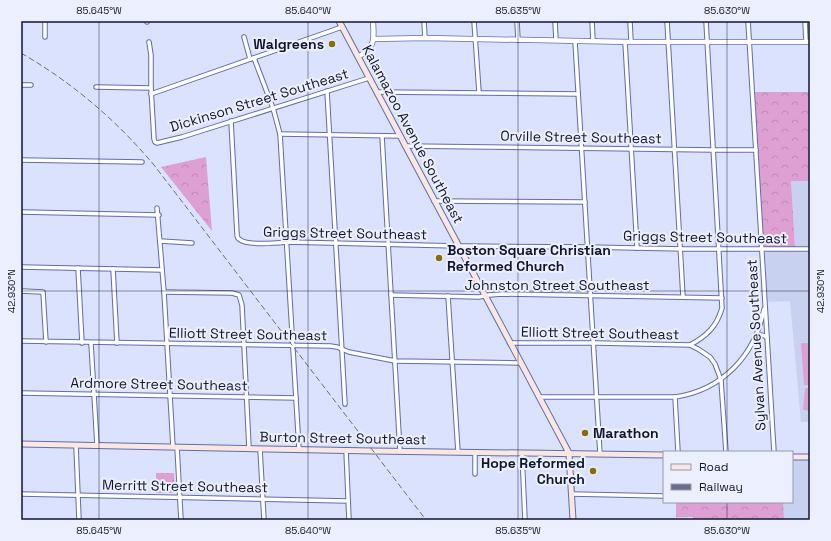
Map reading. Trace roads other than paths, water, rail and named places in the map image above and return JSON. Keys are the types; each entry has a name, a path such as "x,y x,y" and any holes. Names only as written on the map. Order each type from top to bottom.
{"main road":[{"name":"Kalamazoo Avenue Southeast","path":"339,21 569,454 573,520"},
{"name":"Burton Street Southeast","path":"21,444 400,452 663,455"},
{"path":"793,457 810,457"}],"street":[{"path":"44,21 45,37"},
{"path":"373,21 374,39 425,38 625,42 808,42 805,21"},
{"path":"424,21 425,38"},
{"path":"474,21 478,92"},
{"path":"517,21 518,40"},
{"path":"555,21 556,40"},
{"path":"592,21 593,41"},
{"path":"630,21 631,42"},
{"path":"668,21 683,297"},
{"path":"690,346 712,330 720,316 722,308 720,250 706,21"},
{"name":"Sylvan Avenue Southeast","path":"748,21 774,451"},
{"path":"149,42 151,58 151,94 342,27"},
{"path":"244,37 273,108 280,134 299,449"},
{"name":"Dickinson Street Southeast","path":"358,57 366,53 371,47 374,39"},
{"path":"575,41 600,454"},
{"path":"625,42 637,248"},
{"name":"Dickinson Street Southeast","path":"151,94 154,139 156,142 160,143 369,78"},
{"path":"21,85 31,85"},
{"path":"96,87 151,88"},
{"path":"327,91 346,404"},
{"path":"377,92 578,94"},
{"name":"Griggs Street Southeast","path":"231,121 237,234 238,238 245,242 720,250 810,249"},
{"path":"280,134 400,136"},
{"path":"382,136 400,452"},
{"name":"Orville Street Southeast","path":"405,146 480,145 756,150"},
{"path":"21,160 142,162"},
{"path":"434,201 585,202"},
{"path":"157,208 170,396 181,520"},
{"path":"21,212 158,215"},
{"path":"160,241 192,243"},
{"path":"21,267 162,270"},
{"path":"78,268 82,343"},
{"path":"113,269 117,343"},
{"path":"21,291 43,292 46,342"},
{"path":"164,292 232,293 239,295 242,305 249,448"},
{"name":"Johnston Street Southeast","path":"391,295 479,297 502,294 722,298"},
{"path":"448,296 458,452"},
{"path":"539,397 675,397 699,391 721,380 743,359 756,337 765,303"},
{"path":"756,337 759,335 764,335 767,338"},
{"name":"Elliott Street Southeast","path":"21,341 330,346 395,361 521,364"},
{"path":"91,343 97,445"},
{"name":"Elliott Street Southeast","path":"510,343 593,343 690,346"},
{"path":"690,346 698,349 710,357 715,364 721,380 726,451"},
{"name":"Ardmore Street Southeast","path":"21,393 296,398"},
{"path":"675,397 678,451"},
{"path":"76,445 79,520"},
{"path":"260,449 264,520"},
{"path":"346,450 349,520"},
{"path":"475,452 476,474"},
{"path":"522,453 525,520"},
{"name":"Merritt Street Southeast","path":"21,494 348,501"},
{"path":"572,494 663,496"}],"railway":[{"path":"21,53 58,77 93,103 140,148 426,520"}],"place":[{"name":"Walgreens","path":"332,44"},
{"name":"Boston Square Christian Reformed Church","path":"439,258"},
{"name":"Marathon","path":"585,433"},
{"name":"Hope Reformed Church","path":"593,471"}]}
